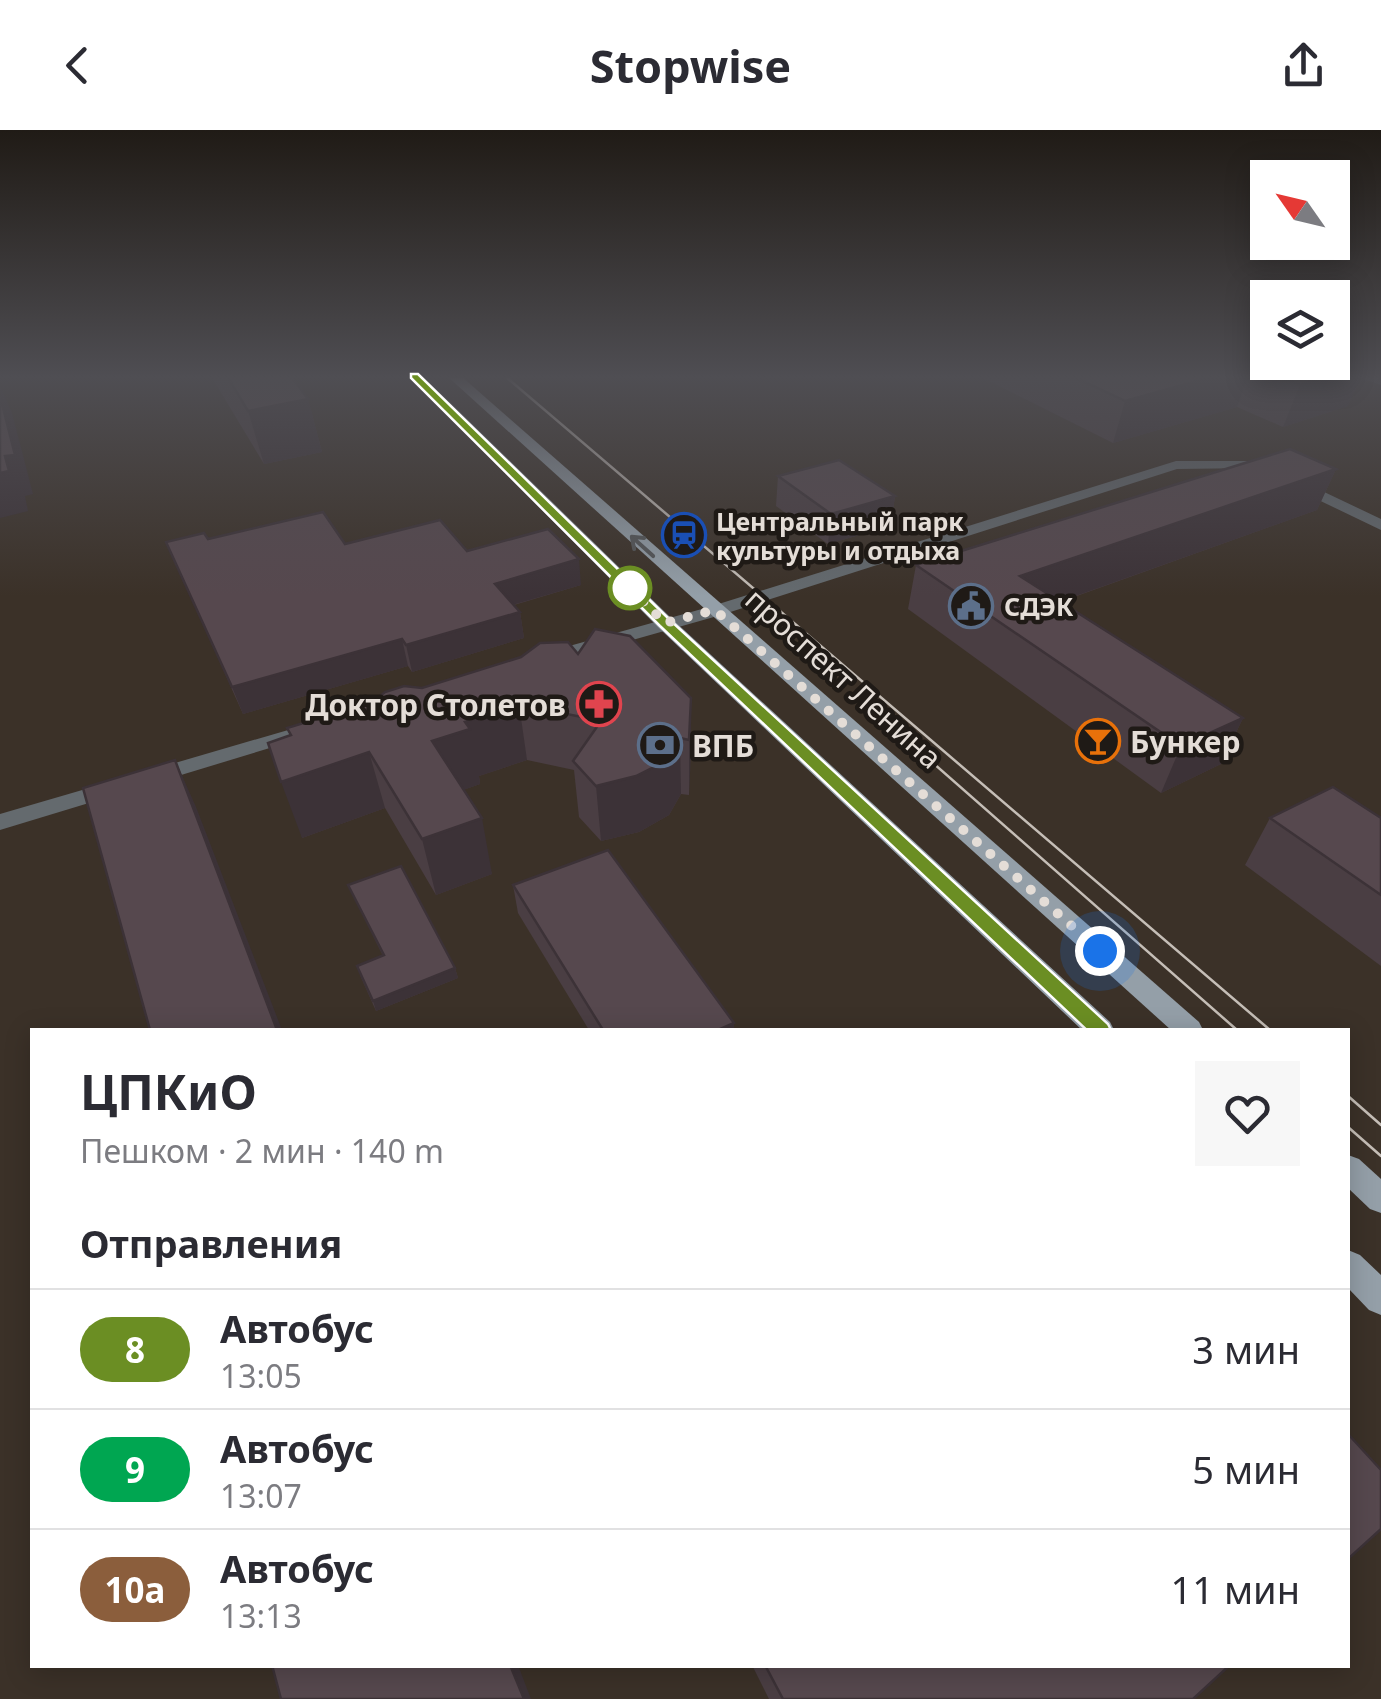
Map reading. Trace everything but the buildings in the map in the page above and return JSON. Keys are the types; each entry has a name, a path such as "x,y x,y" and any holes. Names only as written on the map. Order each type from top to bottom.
{"main road":[{"path":"488,449 665,623 1098,1028"},
{"name":"проспект Ленина","path":"535,449 1187,1028"},
{"path":"1350,1172 1381,1199"},
{"path":"1350,1268 1381,1298"}],"street":[{"path":"526,664 715,610 1176,466 1254,464 1381,525"},
{"path":"0,822 338,721"}],"tram line":[{"path":"591,449 1268,1028"},
{"path":"875,712 1235,1028"},
{"path":"1350,1098 1381,1125"},
{"path":"1350,1129 1381,1156"}],"bus line":[{"name":"8","path":"490,449 665,623 1098,1028"}],"place":[{"name":"Центральный парк культуры и отдыха","path":"684,535"},
{"name":"СДЭК","path":"971,606"},
{"name":"Доктор Столетов","path":"599,704"},
{"name":"Бункер","path":"1098,741"},
{"name":"ВПБ","path":"660,745"}],"route":[{"path":"630,588 624,582 665,623 715,610 1100,951"}]}
